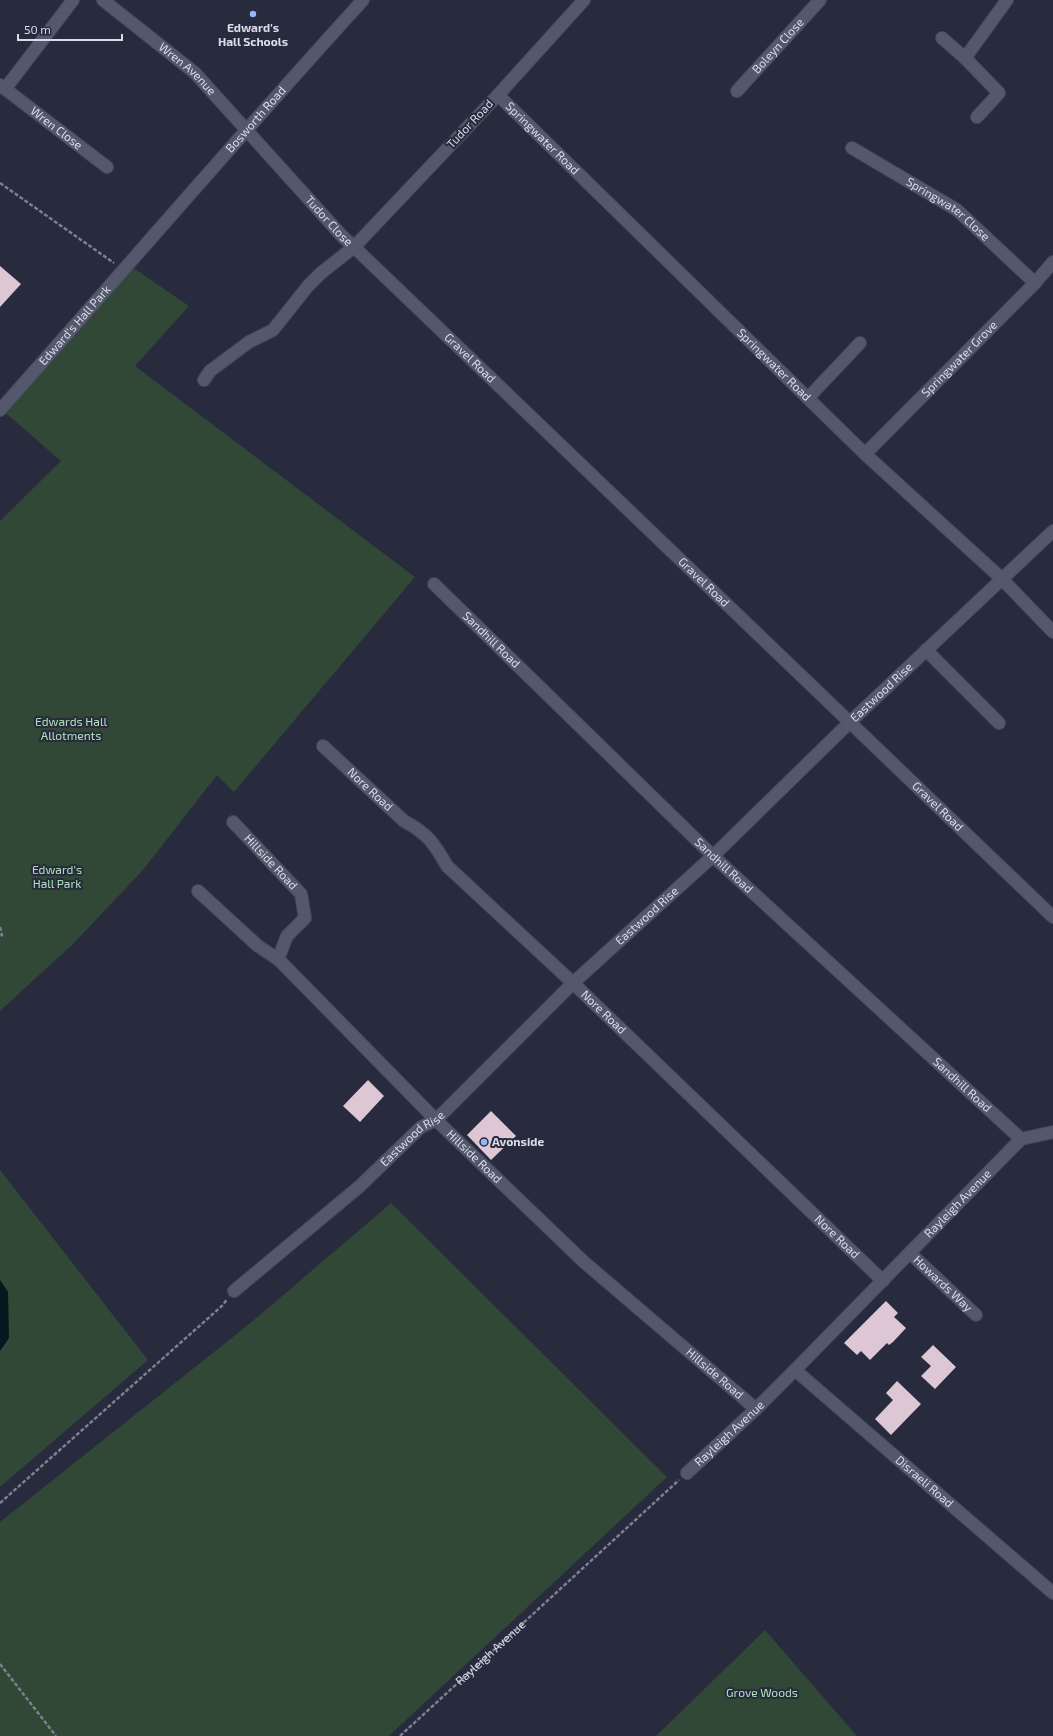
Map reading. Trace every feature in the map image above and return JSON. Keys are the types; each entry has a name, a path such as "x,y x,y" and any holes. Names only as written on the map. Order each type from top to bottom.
{"street":[{"name":"Wren Close","path":"73,0 3,87 107,168"},
{"name":"Wren Avenue","path":"103,0 195,72 246,129"},
{"name":"Bosworth Road","path":"150,241 246,129 363,0"},
{"name":"Tudor Road","path":"354,247 498,95 584,0"},
{"name":"Boleyn Close","path":"737,91 820,0"},
{"path":"965,58 1006,0"},
{"path":"942,38 965,58 999,93 977,117"},
{"name":"Springwater Road","path":"498,95 864,454 1001,578 1053,632"},
{"name":"Tudor Close","path":"204,380 210,371 249,342 277,326 308,286 321,273 354,247 246,129"},
{"name":"Springwater Close","path":"852,148 956,210 1035,282"},
{"name":"Edward's Hall Park","path":"0,410 150,241"},
{"name":"Gravel Road","path":"354,247 1053,917"},
{"name":"Springwater Grove","path":"864,454 1035,282 1053,262"},
{"path":"808,398 860,343"},
{"name":"Eastwood Rise","path":"234,1291 360,1186 421,1128 436,1120 573,984 713,856 849,723 1053,530"},
{"name":"Sandhill Road","path":"434,584 713,856 1021,1139"},
{"path":"926,650 999,723"},
{"name":"Nore Road","path":"324,746 404,821 419,829 434,843 447,866 573,984 882,1281"},
{"name":"Hillside Road","path":"234,822 300,894 305,918 287,936 278,959 436,1120 584,1262 756,1409"},
{"path":"198,891 258,946 279,960"},
{"path":"1021,1139 1053,1132"},
{"name":"Rayleigh Avenue","path":"687,1473 756,1409 795,1370 1021,1139"},
{"name":"Howards Way","path":"910,1253 976,1315"},
{"name":"Disraeli Road","path":"795,1370 1053,1593"}],"path":[{"path":"0,183 124,270"},
{"path":"0,927 2,935 0,937"},
{"path":"0,1503 223,1305 234,1291"},
{"name":"Rayleigh Avenue","path":"400,1736 687,1473"},
{"path":"0,1664 56,1736"}],"green space":[{"name":"Edwards Hall Allotments","path":"129,265 189,306 135,366 415,577 234,792 217,775 143,870 74,943 0,1011 0,521 61,461 1,409"},
{"path":"0,1170 148,1360 0,1487"},
{"path":"391,1203 667,1477 389,1736 0,1736 0,1522 248,1325"},
{"name":"Grove Woods","path":"765,1630 857,1736 656,1736"}],"water":[{"path":"0,1280 8,1292 9,1338 0,1351"}],"building":[{"path":"0,266 21,284 0,307"},
{"path":"368,1080 384,1096 360,1122 343,1106"},
{"path":"491,1111 516,1136 491,1160 467,1135"},
{"path":"886,1301 898,1313 894,1317 906,1328 893,1342 889,1345 887,1343 870,1360 861,1351 857,1355 844,1343"},
{"path":"933,1345 956,1367 935,1389 921,1376 931,1366 921,1357"},
{"path":"897,1381 921,1404 891,1435 875,1419 893,1400 886,1393"}],"place":[{"name":"Edward's Hall Schools","path":"253,14"},
{"name":"Avonside","path":"484,1142"}]}
